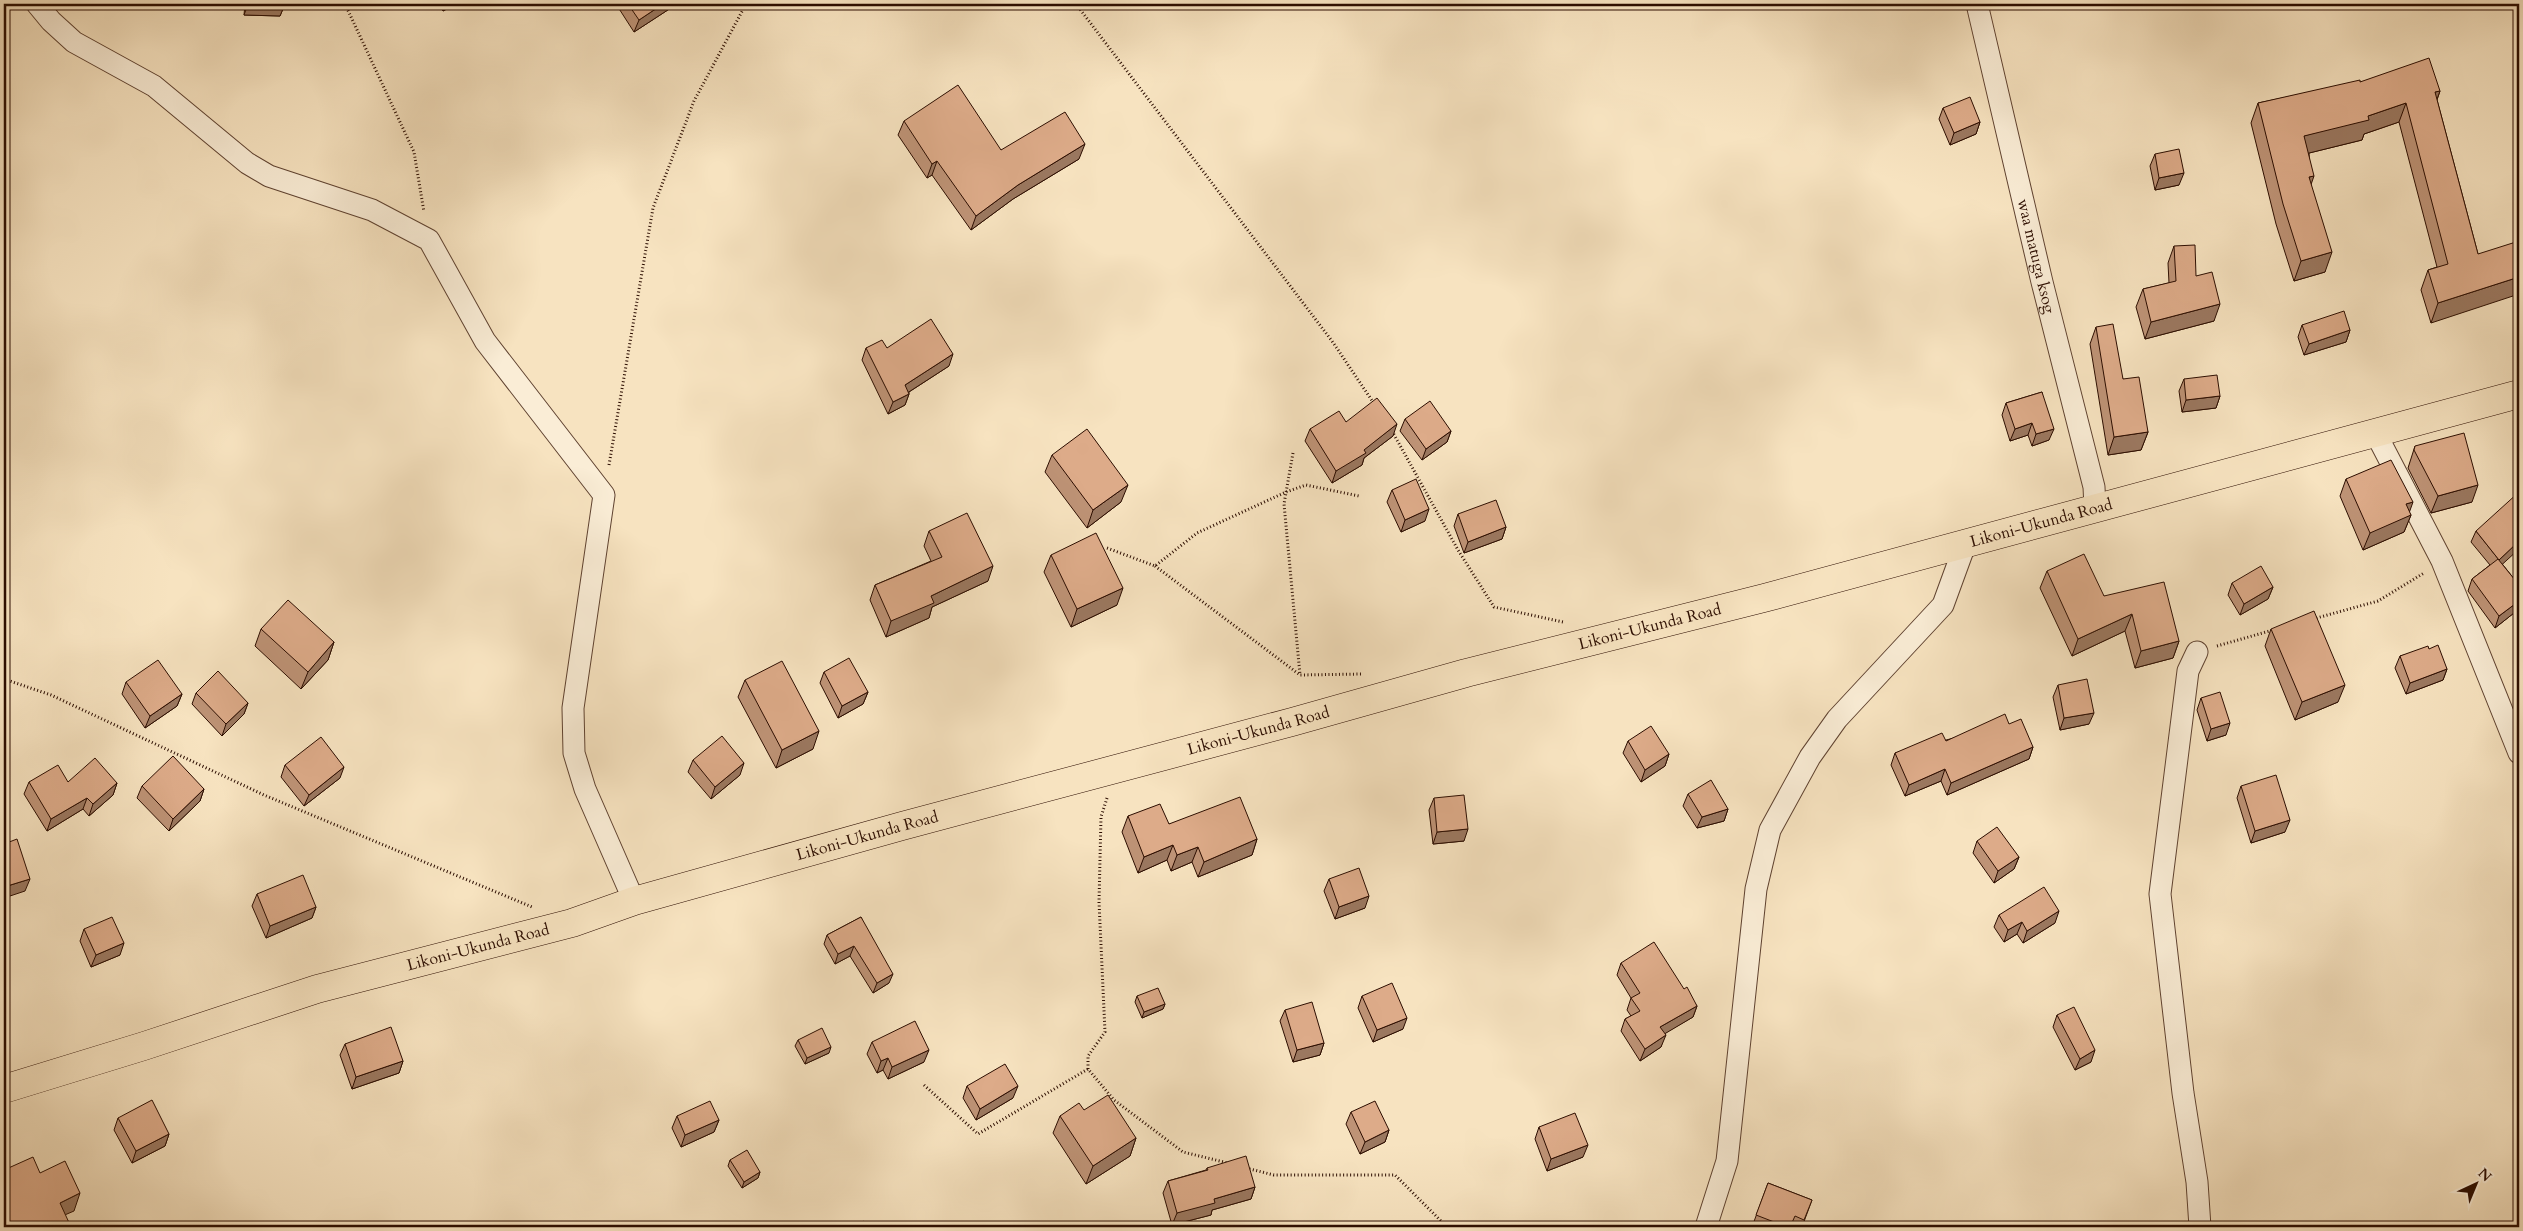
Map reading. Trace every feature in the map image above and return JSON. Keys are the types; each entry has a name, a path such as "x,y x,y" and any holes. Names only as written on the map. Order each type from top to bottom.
{"highway":[{"name":"Likoni-Ukunda Road","path":"4,1089 144,1046 317,989 572,924 634,901 1466,673 1764,598 2519,394"}],"street":[{"path":"37,4 51,21 74,42 154,86 246,163 269,176 372,210 429,240 485,341 604,495 573,708 574,753 585,789 634,901"},
{"name":"waa matuga ksog","path":"1976,4 2042,282 2094,487 2095,508"},
{"path":"2375,432 2442,562 2519,753"},
{"path":"1706,1227 1727,1161 1756,889 1770,830 1810,757 1837,719 1942,605 1966,542"},
{"path":"2197,652 2188,672 2160,894 2183,1093 2197,1182 2200,1227"}],"path":[{"path":"345,4 414,152 429,240"},
{"path":"604,495 653,208 694,101 746,4"},
{"path":"1076,4 1332,340 1380,413"},
{"path":"1391,429 1458,550 1494,607 1572,624"},
{"path":"1293,453 1284,504 1300,675"},
{"path":"1155,566 1197,533 1286,492 1306,486 1359,496"},
{"path":"1107,548 1155,566 1300,675 1368,674"},
{"path":"2312,620 2378,601 2442,562"},
{"path":"2197,652 2283,628"},
{"path":"4,679 51,695 264,795 536,909"},
{"path":"1116,768 1101,817 1099,902 1105,1032 1088,1056 1088,1069 1114,1100 1183,1152 1274,1175 1395,1175 1447,1227"},
{"path":"924,1085 978,1134 1088,1069"}],"building":[{"path":"628,4 663,4 639,20"},
{"path":"2429,58 2440,91 2435,92 2478,254 2519,241 2519,277 2438,303 2428,270 2448,264 2406,103 2368,116 2369,120 2304,136 2314,176 2309,177 2332,252 2301,261 2283,204 2258,103 2360,80 2360,82"},
{"path":"958,85 1001,150 1065,112 1085,144 1018,185 976,216 937,161 932,164 904,121"},
{"path":"1970,97 1980,122 1954,133 1943,108"},
{"path":"2179,149 2184,173 2159,178 2155,154"},
{"path":"2195,245 2196,276 2212,272 2220,304 2151,322 2143,289 2176,281 2174,246"},
{"path":"2344,311 2350,330 2309,344 2302,325"},
{"path":"931,319 953,354 905,385 909,394 893,402 866,348 882,340 887,348"},
{"path":"2113,324 2123,379 2139,377 2148,432 2114,437 2096,327"},
{"path":"2217,375 2220,396 2186,400 2184,379"},
{"path":"2042,392 2054,429 2036,434 2032,423 2015,429 2006,403"},
{"path":"1377,398 1397,424 1364,450 1366,453 1336,471 1310,429 1339,411 1346,422"},
{"path":"1430,401 1451,431 1426,449 1405,419"},
{"path":"1087,429 1128,485 1093,510 1052,455"},
{"path":"2464,433 2478,485 2438,496 2414,450 2415,446"},
{"path":"2391,460 2413,502 2406,504 2411,515 2370,533 2346,479"},
{"path":"1416,479 1429,509 1405,520 1392,490"},
{"path":"2519,492 2519,541 2499,560 2476,531"},
{"path":"1496,500 1506,527 1468,542 1458,514"},
{"path":"967,513 993,566 931,596 934,603 891,621 875,585 942,557 929,531"},
{"path":"1096,533 1123,588 1077,609 1051,555"},
{"path":"2084,554 2104,596 2164,582 2179,641 2141,651 2132,614 2078,639 2047,571"},
{"path":"2498,559 2519,585 2519,601 2499,616 2472,579"},
{"path":"2261,566 2273,587 2244,604 2232,583"},
{"path":"288,600 334,642 308,672 261,629"},
{"path":"2314,611 2345,685 2302,702 2271,629"},
{"path":"2438,645 2447,669 2410,683 2400,656 2428,646 2429,649"},
{"path":"849,658 868,692 842,706 824,672"},
{"path":"158,660 182,694 150,716 126,682"},
{"path":"782,661 819,731 782,750 745,680"},
{"path":"218,671 248,703 226,724 196,693"},
{"path":"2087,679 2094,713 2064,718 2058,685"},
{"path":"2220,692 2230,723 2211,729 2201,698"},
{"path":"2005,714 2009,724 2021,719 2033,747 1951,783 1945,769 1909,785 1895,753 1942,733 1946,741"},
{"path":"1651,726 1669,754 1645,770 1628,741"},
{"path":"722,736 744,763 715,787 693,760"},
{"path":"321,737 344,767 309,795 285,765"},
{"path":"173,756 204,789 173,819 142,786"},
{"path":"95,758 117,783 93,804 87,798 51,819 29,782 58,765 68,782"},
{"path":"2276,775 2290,820 2255,831 2241,786"},
{"path":"1711,780 1728,809 1702,817 1688,794"},
{"path":"1464,795 1468,829 1437,832 1434,798"},
{"path":"1240,797 1257,839 1204,862 1198,847 1177,855 1173,845 1144,857 1128,816 1160,804 1169,824"},
{"path":"1997,827 2019,857 1998,871 1977,841"},
{"path":"17,839 30,879 4,887 4,844"},
{"path":"1359,868 1369,896 1339,907 1329,879"},
{"path":"303,875 316,907 270,926 257,894"},
{"path":"2044,887 2059,911 2027,931 2022,922 2008,930 1999,915"},
{"path":"112,917 124,943 96,955 84,929"},
{"path":"861,917 893,974 877,983 854,946 838,954 827,935"},
{"path":"1654,942 1684,989 1687,987 1697,1006 1660,1027 1666,1035 1645,1049 1625,1019 1640,1011 1631,998 1640,993 1621,963"},
{"path":"1392,983 1407,1018 1377,1030 1362,996"},
{"path":"1158,988 1165,1004 1144,1012 1137,996"},
{"path":"1312,1002 1324,1043 1297,1050 1285,1010"},
{"path":"2074,1007 2095,1050 2080,1059 2057,1015"},
{"path":"915,1021 929,1050 892,1067 888,1058 881,1061 872,1042"},
{"path":"391,1027 403,1061 356,1077 345,1044"},
{"path":"822,1028 831,1047 807,1058 798,1040"},
{"path":"1005,1064 1018,1086 980,1109 967,1086"},
{"path":"1108,1095 1136,1138 1093,1166 1060,1116 1079,1103 1084,1110"},
{"path":"152,1100 169,1134 136,1151 118,1118"},
{"path":"710,1101 719,1120 685,1135 677,1116"},
{"path":"1375,1101 1389,1130 1365,1142 1351,1112"},
{"path":"1575,1113 1588,1145 1551,1159 1539,1127"},
{"path":"747,1150 760,1172 744,1182 730,1160"},
{"path":"1246,1156 1255,1187 1214,1199 1215,1203 1177,1213 1168,1181 1208,1170 1207,1168"},
{"path":"33,1157 40,1173 65,1161 80,1193 60,1203 71,1227 4,1227 4,1170"},
{"path":"1768,1183 1812,1200 1804,1220 1795,1216 1790,1227 1787,1227 1756,1215"},
{"path":"864,1221 868,1227 856,1227"},
{"path":"1408,1222 1413,1227 1402,1227"}]}
